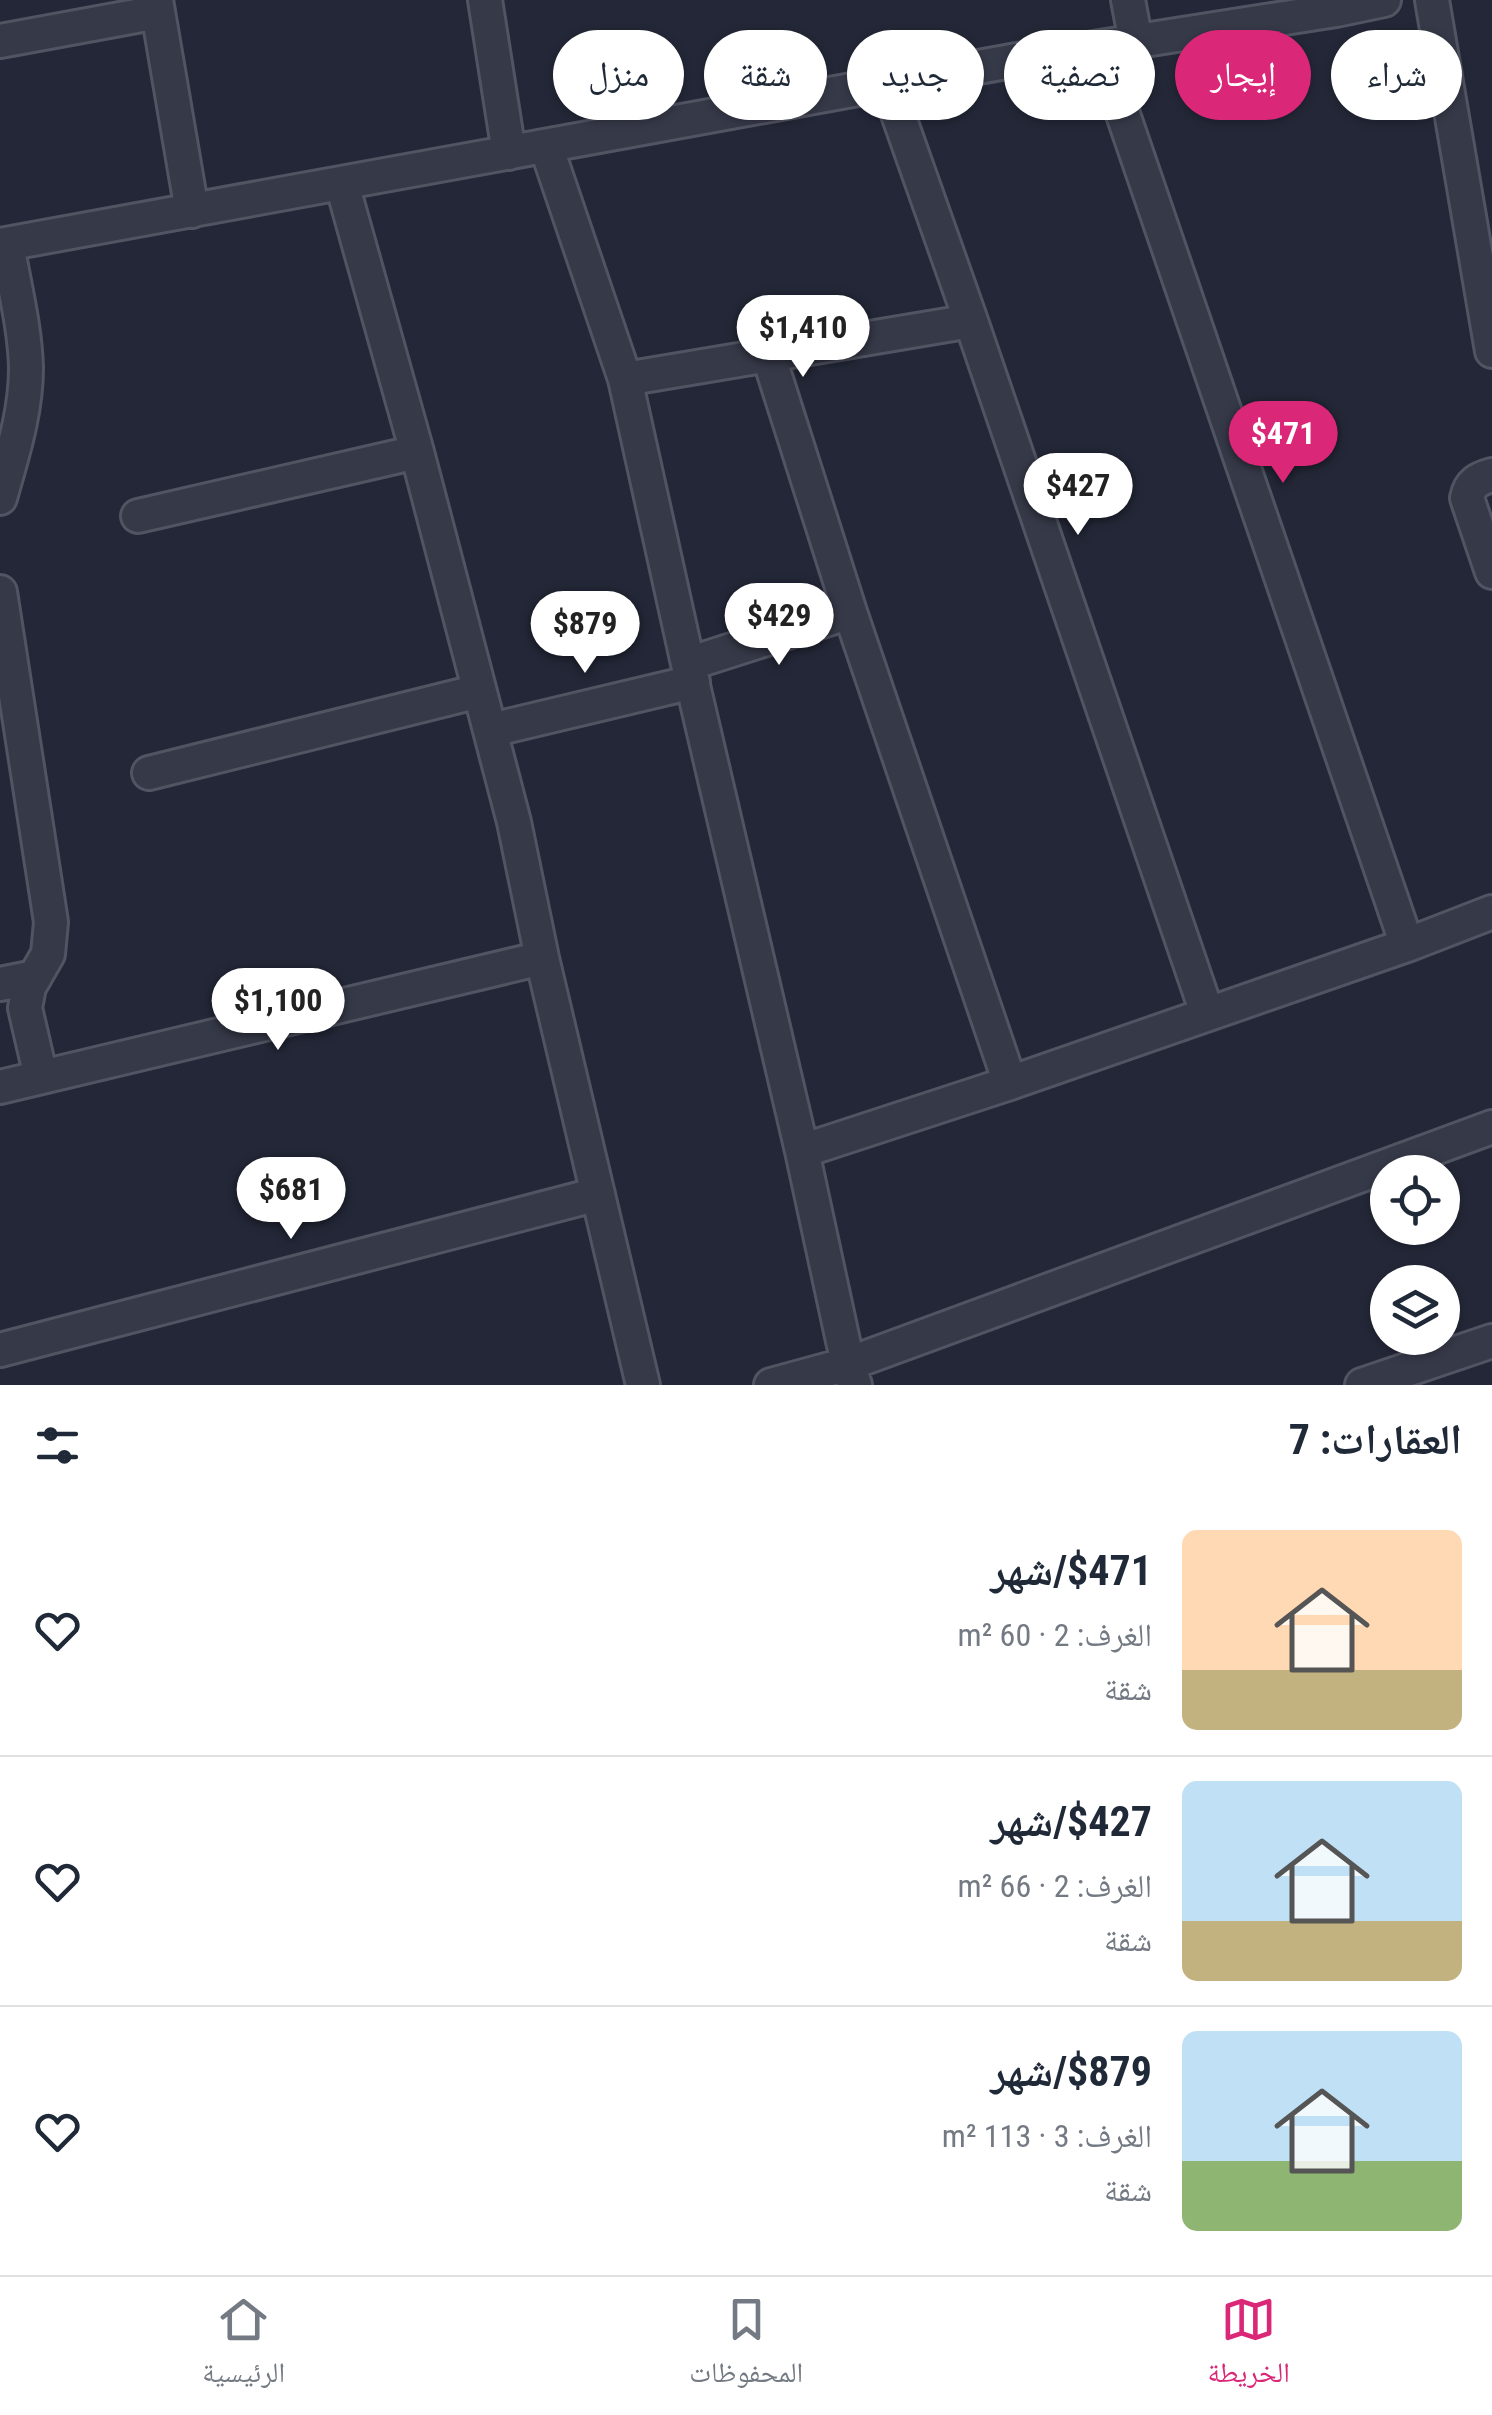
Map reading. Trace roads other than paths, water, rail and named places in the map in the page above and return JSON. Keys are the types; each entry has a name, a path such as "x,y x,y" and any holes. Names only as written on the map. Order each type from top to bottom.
{"street":[{"path":"484,0 509,153"},
{"path":"1128,0 1134,30"},
{"path":"1155,38 1335,5 1384,0"},
{"path":"1432,0 1492,350"},
{"path":"0,40 157,6 192,211"},
{"path":"1,494 18,432 26,368 3,245 847,91"},
{"path":"900,120 1208,1013"},
{"path":"1125,120 1407,946"},
{"path":"546,146 625,379 851,1374"},
{"path":"342,184 491,730 643,1385"},
{"path":"625,379 971,321"},
{"path":"768,354 850,612 1010,1083"},
{"path":"138,516 417,452"},
{"path":"1492,475 1472,484 1467,498 1492,572"},
{"path":"0,592 51,922 48,954 34,977 25,1008 42,1077"},
{"path":"491,730 691,673 850,612"},
{"path":"150,774 479,691"},
{"path":"802,1151 1407,946 1492,912"},
{"path":"0,1087 542,958"},
{"path":"0,984 34,977"},
{"path":"770,1385 851,1374 1492,1128"},
{"path":"0,1350 598,1194"},
{"path":"1362,1385 1492,1341"}]}
